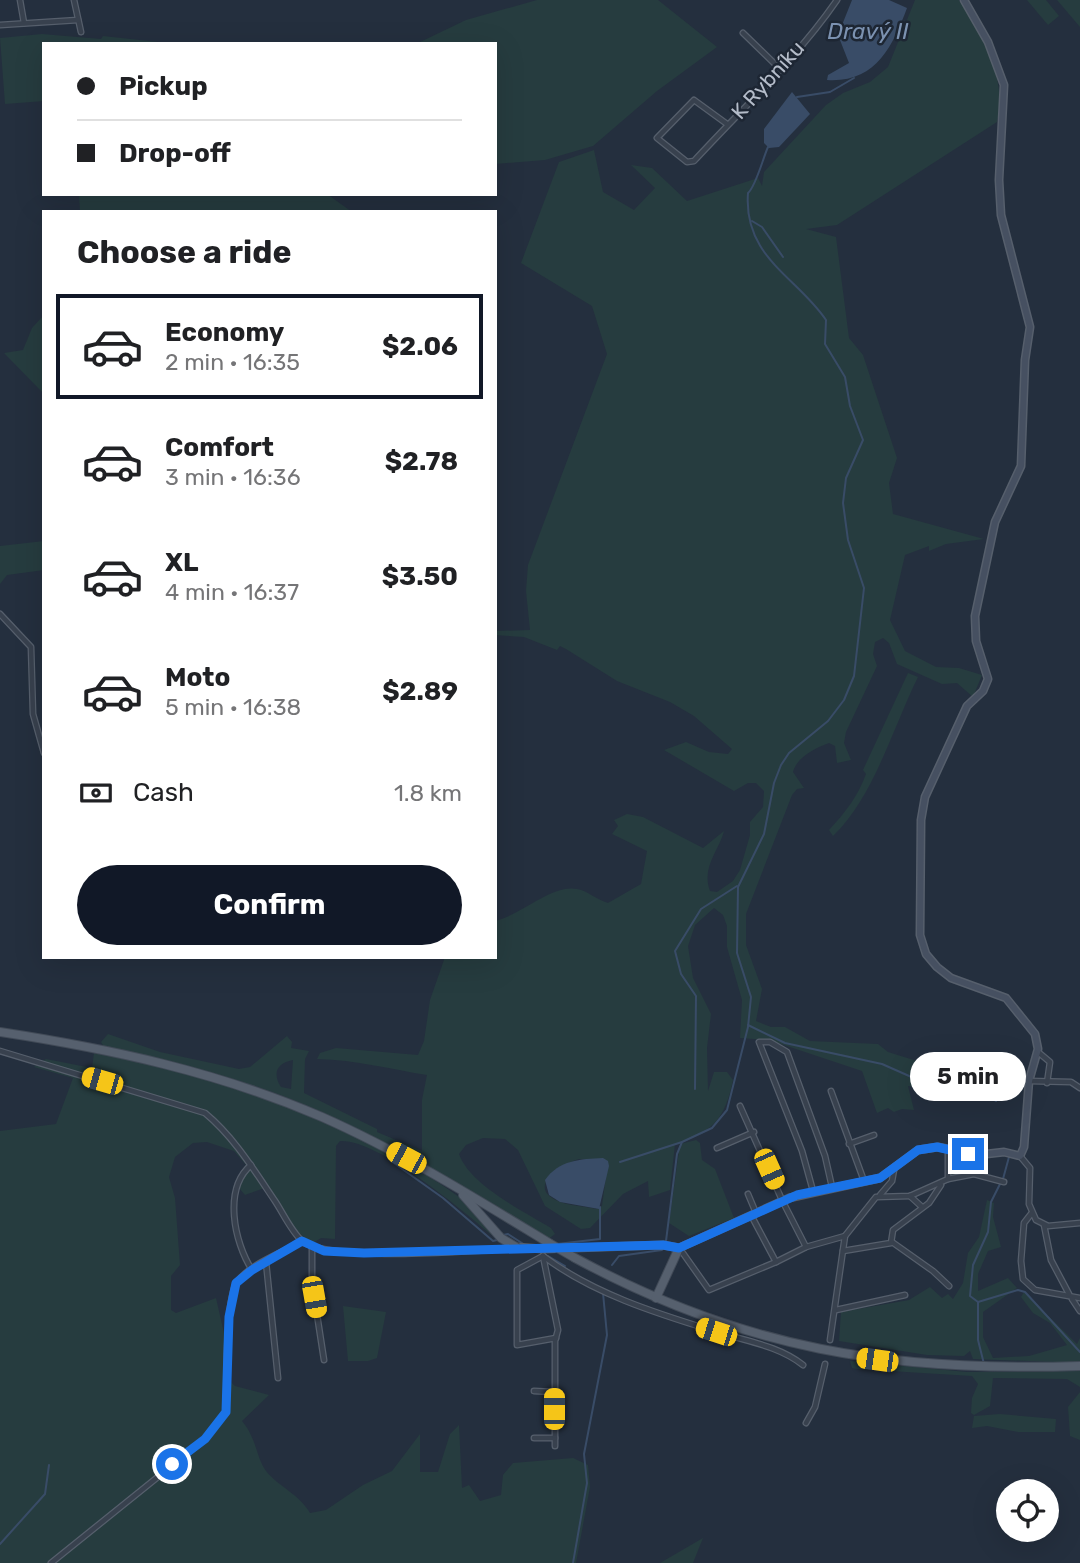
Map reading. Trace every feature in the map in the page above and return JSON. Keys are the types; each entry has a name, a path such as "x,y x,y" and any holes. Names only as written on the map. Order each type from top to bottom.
{"main road":[{"path":"0,1032 128,1054 234,1083 344,1127 447,1182 545,1249 575,1258 656,1298 767,1337 861,1358 954,1367 1080,1366"},
{"path":"447,1182 501,1238 516,1247"},
{"path":"656,1298 679,1248"}],"street":[{"path":"20,0 24,23"},
{"path":"74,0 81,32"},
{"name":"K Rybníku","path":"727,124 697,100 692,101 657,138 687,162 694,161 779,68 837,0"},
{"path":"0,1051 198,1109 218,1124 251,1165 302,1241 324,1251 364,1253 663,1245 679,1248 782,1200 880,1178 894,1170 914,1152 948,1149 973,1155 1014,1154 1025,1144 1024,1120 1029,1081 1038,1052 1035,1034 1011,1002 1001,995 951,978 926,954 920,935 921,820 925,797 967,706 983,691 988,679 976,641 975,616 995,522 1021,466 1030,327 1001,215 999,180 1004,85 988,42 964,0"},
{"path":"0,24 78,20"},
{"path":"743,33 746,40 779,68"},
{"path":"0,614 31,647 33,714 42,745"},
{"path":"813,1191 802,1151 759,1042 770,1042 788,1052 825,1156 832,1187"},
{"path":"1038,1052 1050,1062 1047,1083"},
{"path":"1029,1081 1079,1085"},
{"path":"831,1091 864,1181"},
{"path":"740,1106 806,1247"},
{"path":"717,1148 754,1132"},
{"path":"849,1144 874,1135"},
{"path":"948,1149 948,1179"},
{"path":"1014,1154 1030,1168 1031,1214 1024,1223 1021,1261 1023,1279 1035,1290 1080,1298"},
{"path":"973,1155 974,1174"},
{"path":"251,1165 235,1184 235,1196 237,1241 252,1270"},
{"path":"830,1340 845,1236 863,1210 892,1181 894,1170"},
{"path":"880,1195 910,1196 948,1179 974,1174 1002,1182"},
{"path":"892,1242 893,1230 933,1198 941,1184"},
{"path":"748,1194 753,1214 776,1262"},
{"path":"910,1196 922,1207"},
{"path":"1031,1214 1044,1225 1051,1260 1080,1311"},
{"path":"1044,1225 1080,1223"},
{"path":"679,1248 709,1290 806,1247 845,1236"},
{"path":"51,1563 205,1439 223,1418 226,1412 230,1303 236,1283 252,1270 302,1241"},
{"path":"843,1251 874,1248 892,1242"},
{"path":"892,1242 949,1286"},
{"path":"312,1247 312,1282 324,1360"},
{"path":"545,1249 558,1330 554,1392 555,1446"},
{"path":"545,1249 517,1270 517,1345 556,1338"},
{"path":"545,1249 596,1288 679,1320 769,1347 803,1365"},
{"path":"266,1262 278,1378"},
{"path":"836,1310 905,1295"},
{"path":"806,1423 815,1407 825,1364"},
{"path":"534,1391 554,1392"},
{"path":"534,1438 555,1438"}],"green space":[{"path":"537,0 658,0 717,47 657,91 593,146 545,160 497,164 497,42 420,42 466,20"},
{"path":"915,0 959,0 984,43 996,73 999,89 997,122 837,225 806,229 836,237 849,338 863,355 897,458 889,483 893,514 984,539 946,544 929,551 929,546 905,555 890,620 905,651 936,667 959,668 982,675 973,697 957,683 942,684 897,664 889,643 883,638 875,642 873,654 877,666 846,732 844,743 851,760 837,763 835,746 829,743 807,754 795,767 793,772 804,788 797,789 792,795 746,914 746,945 762,989 756,1021 771,1027 785,1027 810,1041 878,1044 888,1052 949,1071 965,1068 965,1073 985,1083 977,1098 908,1086 914,1110 902,1109 894,1112 888,1108 877,1113 862,1071 769,1040 740,1038 742,1000 727,947 727,926 723,915 714,908 695,925 688,946 693,978 711,1014 707,1048 708,1091 714,1072 727,1072 733,1080 726,1104 716,1122 699,1134 675,1144 670,1190 649,1197 648,1181 623,1194 590,1228 581,1229 545,1206 518,1150 505,1139 483,1138 466,1145 459,1154 474,1176 486,1187 551,1228 555,1234 547,1240 410,1157 324,1113 271,1091 216,1074 104,1047 101,1042 108,1034 160,1052 239,1069 250,1067 287,1036 292,1042 291,1048 309,1051 305,1059 304,1093 377,1129 377,1132 422,1151 422,1100 427,1075 317,1059 320,1053 336,1048 418,1055 424,1041 430,1000 444,959 497,959 497,920 557,891 577,889 608,903 641,884 647,851 612,834 618,826 614,820 627,814 643,817 703,848 724,831 709,867 710,891 717,892 733,881 740,870 750,835 750,822 763,807 764,791 756,783 748,783 734,791 664,750 686,742 709,752 728,754 732,749 694,716 670,702 617,681 560,646 557,650 524,637 497,635 497,631 530,630 526,591 528,565 607,354 592,306 521,263 559,162 594,150 603,192 634,210 655,188 631,165 652,168 687,201 758,178 762,186 764,172 826,105 843,93 870,82 888,67","holes":["293,1060 291,1089 281,1087 277,1073 280,1066","579,1159 608,1161 602,1206 596,1209 558,1201 545,1189 546,1183 556,1171"]},
{"path":"1027,0 1046,0 1059,16 1048,25"},
{"path":"1057,0 1080,0 1080,27"},
{"path":"42,34 101,39 103,36 158,42 42,42 42,101 5,104 0,38"},
{"path":"79,196 330,196 349,210 80,210"},
{"path":"42,317 42,392 4,353 23,350 32,328"},
{"path":"42,541 42,570 7,575 0,584 0,546"},
{"path":"908,673 918,677 882,761 860,802 833,836 829,830 846,811 859,790 866,774 863,770"},
{"path":"94,1053 208,1080 319,1119 428,1176 479,1214 493,1236 442,1194 398,1164 357,1143 340,1141 336,1146 335,1239 321,1238 311,1244 292,1226 267,1187 245,1195 239,1188 246,1165 234,1151 207,1142 193,1143 175,1157 169,1177 175,1198 180,1265 171,1276 171,1310 176,1313 216,1298 224,1333 229,1380 235,1386 269,1395 242,1421 251,1434 266,1471 310,1513 326,1510 363,1485 392,1471 420,1434 420,1472 438,1472 450,1434 459,1425 462,1488 469,1485 480,1501 501,1495 503,1475 513,1463 573,1458 588,1465 590,1487 576,1563 0,1563 0,1131 56,1124 73,1078 34,1067 46,1059 92,1068"},
{"path":"696,1140 700,1143 702,1160 715,1169 734,1218 689,1236 669,1223 680,1144"},
{"path":"952,1153 971,1157 972,1170 969,1174 951,1177"},
{"path":"987,1200 994,1203 993,1217 1001,1247 988,1251 978,1274 978,1291 1008,1278 1017,1288 983,1312 983,1337 993,1358 1029,1356 1067,1345 1050,1323 1033,1313 1021,1297 1024,1292 1077,1344 1080,1338 1080,1363 973,1359 970,1351 964,1356 927,1355 839,1341 841,1312 909,1300 930,1287 942,1298 948,1294 953,1299 963,1283 968,1253 979,1237"},
{"path":"343,1306 386,1312 377,1358 348,1361"},
{"path":"850,1361 967,1372 1080,1371 1080,1387 1067,1379 993,1378 990,1406 974,1415 971,1413 972,1398 978,1384 972,1376 857,1369 852,1368"},
{"path":"1080,1392 1080,1440 1070,1436 1068,1407"},
{"path":"1000,1414 1056,1419 1055,1432 1018,1432 987,1426 972,1428 974,1416"},
{"path":"703,1538 693,1563 660,1563"}],"water":[{"name":"Dravý II","path":"852,0 889,0 907,8 888,49 869,69 858,76 827,80 828,75 849,63 838,35"},
{"path":"792,92 810,114 779,147 769,148 764,143 764,129"},
{"path":"603,1158 608,1161 609,1166 599,1209 560,1202 549,1195 545,1180 557,1168 578,1160"}],"waterway":[{"path":"797,97 830,92 854,78"},
{"path":"620,1162 682,1142 712,1128 727,1110 748,1027 751,997 737,953 738,887 764,834 774,783 781,765 789,753 828,721 844,700 854,676 864,588 848,540 843,503 846,478 863,440 850,406 845,377 825,344 826,320 774,264 754,234 749,215 748,193 757,178 768,147"},
{"path":"752,221 762,227 783,257"},
{"path":"695,1089 696,996 681,974 675,951 701,909 737,886"},
{"path":"748,1025 785,1043 882,1064 925,1083 969,1085 996,1101"},
{"path":"666,1241 677,1154 682,1142"},
{"path":"1003,1179 1009,1157"},
{"path":"391,1161 443,1198 493,1241 497,1240"},
{"path":"984,1364 978,1340 978,1302 970,1296 973,1265 988,1232 991,1202 1000,1184"},
{"path":"557,1244 600,1239 600,1207"},
{"path":"503,1235 508,1234 525,1245"},
{"path":"612,1265 619,1256 662,1250"},
{"path":"548,1256 565,1266"},
{"path":"978,1302 1018,1290 1025,1292 1080,1352"},
{"path":"573,1563 587,1483 584,1454 607,1335 603,1293"},
{"path":"0,1544 45,1494 49,1465"}],"route":[{"path":"172,1464 205,1439 226,1412 230,1303 236,1283 252,1270 302,1241 324,1251 364,1253 516,1247 543,1249 663,1245 679,1248 782,1200 880,1178 918,1150 937,1147 968,1154"}]}
